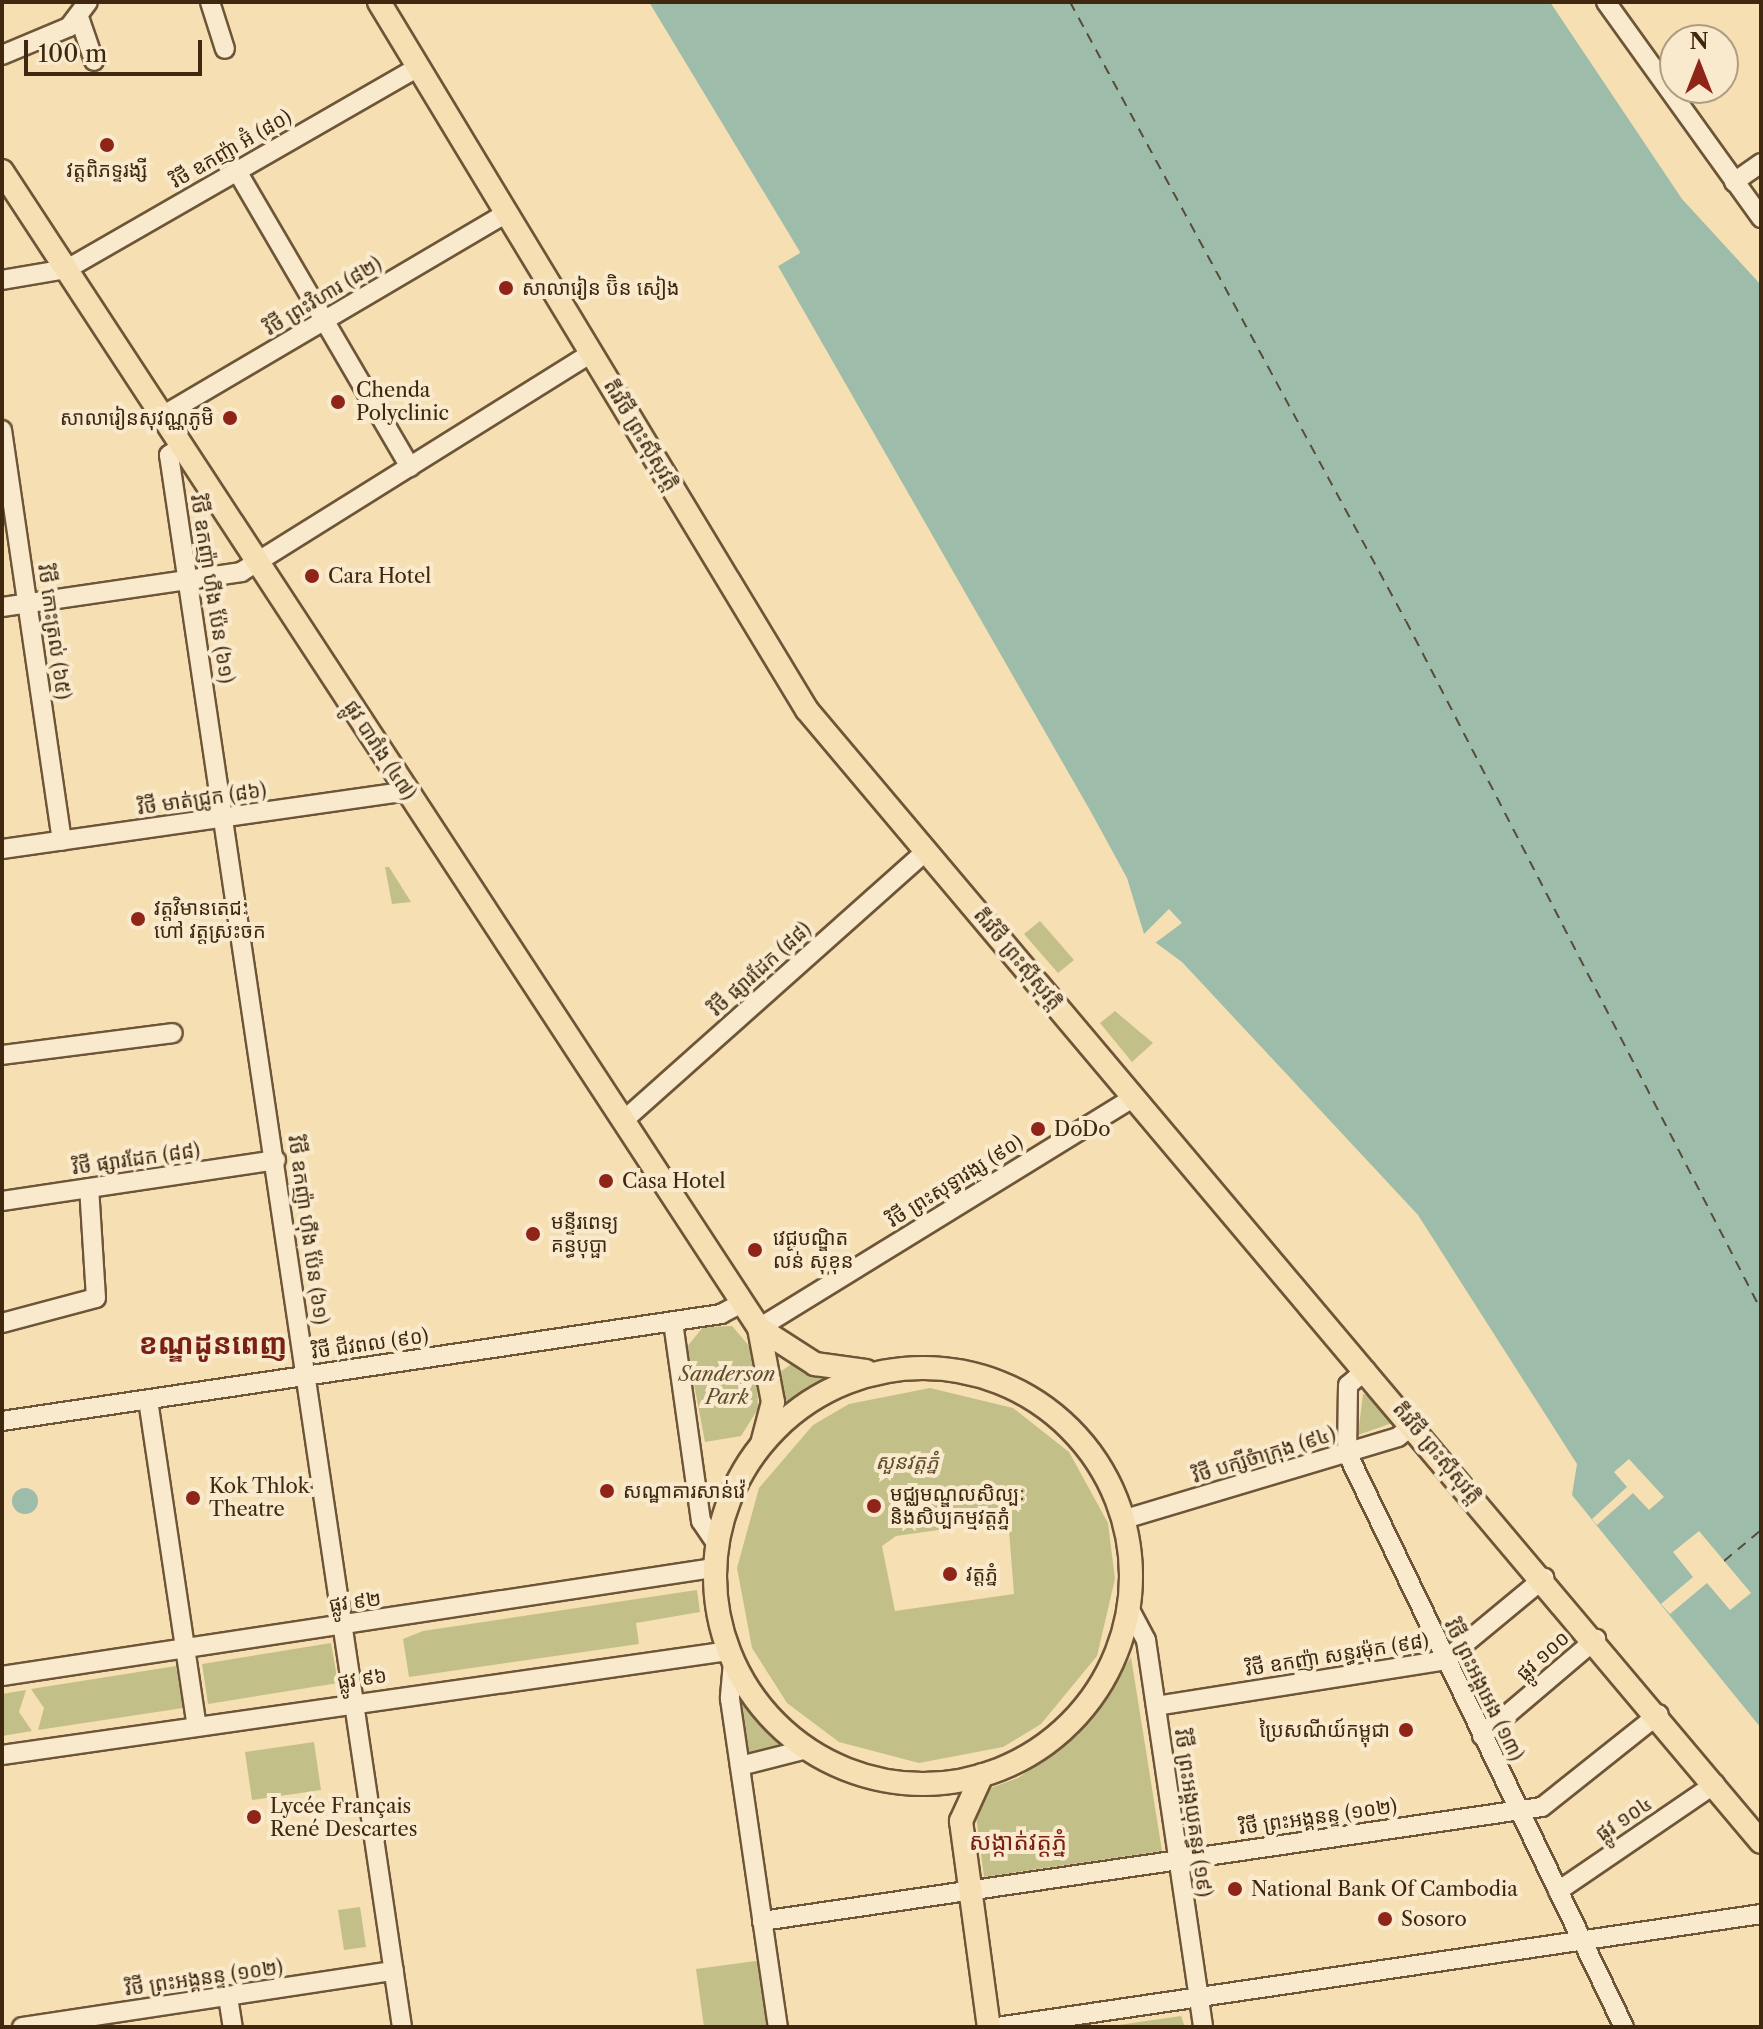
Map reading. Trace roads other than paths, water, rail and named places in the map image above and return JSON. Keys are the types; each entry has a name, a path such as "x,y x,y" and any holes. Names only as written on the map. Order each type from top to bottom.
{"main road":[{"name":"តីរវិថី ព្រះស៊ីសុវត្តិ","path":"379,2 807,710 1596,1639 1761,1842"},
{"name":"ផ្លូវ បារាំង (៤៧)","path":"2,171 759,1328 815,1364 884,1372 972,1374 1029,1396 1084,1442 1125,1519"},
{"name":"ផ្លូវ បារាំង (៤៧)","path":"759,1328 773,1402 762,1444"},
{"path":"884,1372 817,1397 762,1444 728,1502 717,1545 714,1568 731,1656 767,1714 807,1749 851,1771 928,1783 982,1775 1054,1738 1084,1710 1107,1676 1130,1610 1125,1519"},
{"path":"982,1775 961,1821 989,2027"},
{"path":"928,1783 961,1821"}],"street":[{"path":"210,2 225,49"},
{"path":"1606,2 1761,218"},
{"path":"2,55 85,7 94,61"},
{"name":"វិថី ឧកញ៉ា អ៊ំ (៨០)","path":"67,269 418,67"},
{"path":"1734,182 1761,163"},
{"path":"237,171 410,467"},
{"name":"វិថី ព្រះវិហារ (៨២)","path":"162,416 506,213"},
{"path":"2,280 67,269"},
{"path":"2,607 189,580 258,562 591,353"},
{"name":"វិថី កោះត្រល់ (៦៥)","path":"2,430 62,841"},
{"name":"វិថី ឧកញ៉ា ហ៊ីង ប៉ែន (៦១)","path":"182,446 169,455 276,1160 402,2027"},
{"name":"វិថី មាត់ជ្រូក (៨៦)","path":"2,849 408,791"},
{"name":"វិថី ផ្សារដែក (៨៨)","path":"623,1121 926,851"},
{"path":"2,1055 173,1033"},
{"name":"វិថី ព្រះសុទ្ធាវង្ស (៩០)","path":"759,1328 1135,1097"},
{"name":"វិថី ផ្សារដែក (៨៨)","path":"2,1201 276,1160"},
{"path":"2,1323 96,1298 89,1188"},
{"name":"វិថី ជីវពល (៩០)","path":"2,1421 673,1322 742,1303"},
{"path":"673,1322 701,1521 717,1545"},
{"name":"វិថី ព្រះអង្គអេង (១៣)","path":"1366,1370 1348,1385 1347,1453 1624,2027"},
{"path":"148,1400 197,1726"},
{"name":"វិថី បក្សីចំាក្រុង (៩៤)","path":"1125,1519 1347,1453 1413,1425"},
{"name":"ផ្លូវ ៩២","path":"2,1676 714,1568"},
{"name":"វិថី ឧកញ៉ា សន្ធរម៉ុក (៩៨)","path":"1156,1706 1445,1660 1544,1578"},
{"name":"វិថី ព្រះអង្គយុគន្ធរ (១៩)","path":"1130,1610 1146,1640 1203,2027"},
{"name":"ផ្លូវ ១០០","path":"1482,1736 1596,1639"},
{"path":"731,1656 730,1699 778,2027"},
{"name":"ផ្លូវ ៩៦","path":"2,1755 355,1702 731,1656"},
{"name":"វិថី ព្រះអង្គនន្ទ (១០២)","path":"762,1921 1542,1807 1659,1714"},
{"path":"740,1766 807,1749"},
{"name":"ផ្លូវ ១០៤","path":"1558,1891 1715,1784"},
{"path":"997,2027 1761,1914"},
{"name":"វិថី ព្រះអង្គនន្ទ (១០២)","path":"22,2027 394,1971"},
{"path":"228,1997 233,2027"}],"place":[{"name":"វត្តពិភទ្ទរង្សី","path":"107,145"},
{"name":"សាលារៀន ប៊ិន សៀង","path":"506,288"},
{"name":"Chenda Polyclinic","path":"338,402"},
{"name":"សាលារៀនសុវណ្ណភូមិ","path":"230,418"},
{"name":"Cara Hotel","path":"312,576"},
{"name":"វត្តវិមានតេជៈ ហៅ វត្តស្រះចក","path":"138,919"},
{"name":"DoDo","path":"1038,1129"},
{"name":"Casa Hotel","path":"606,1181"},
{"name":"មន្ទីរពេទ្យ គន្ធបុប្ផា","path":"533,1234"},
{"name":"វេជ្ជបណ្ឌិត លន់ សុខុន","path":"755,1250"},
{"name":"សណ្ឋាគារសាន់វ៉េ","path":"607,1491"},
{"name":"Kok Thlok Theatre","path":"193,1498"},
{"name":"មជ្ឈមណ្ឌលសិល្បៈ និងសិប្បកម្មវត្តភ្នំ","path":"874,1506"},
{"name":"វត្ដភ្នំ","path":"950,1574"},
{"name":"ប្រៃសណីយ៍កម្ពុជា","path":"1406,1730"},
{"name":"Lycée Français René Descartes","path":"254,1817"},
{"name":"National Bank Of Cambodia","path":"1235,1889"},
{"name":"Sosoro","path":"1385,1919"}],"district":[{"name":"ខណ្ឌដូនពេញ","path":"213,1344"},
{"name":"សង្កាត់វត្តភ្នំ","path":"1018,1842"}],"park label":[{"name":"Sanderson Park","path":"727,1386"},
{"name":"សួនវត្ដភ្នំ","path":"907,1462"}]}
